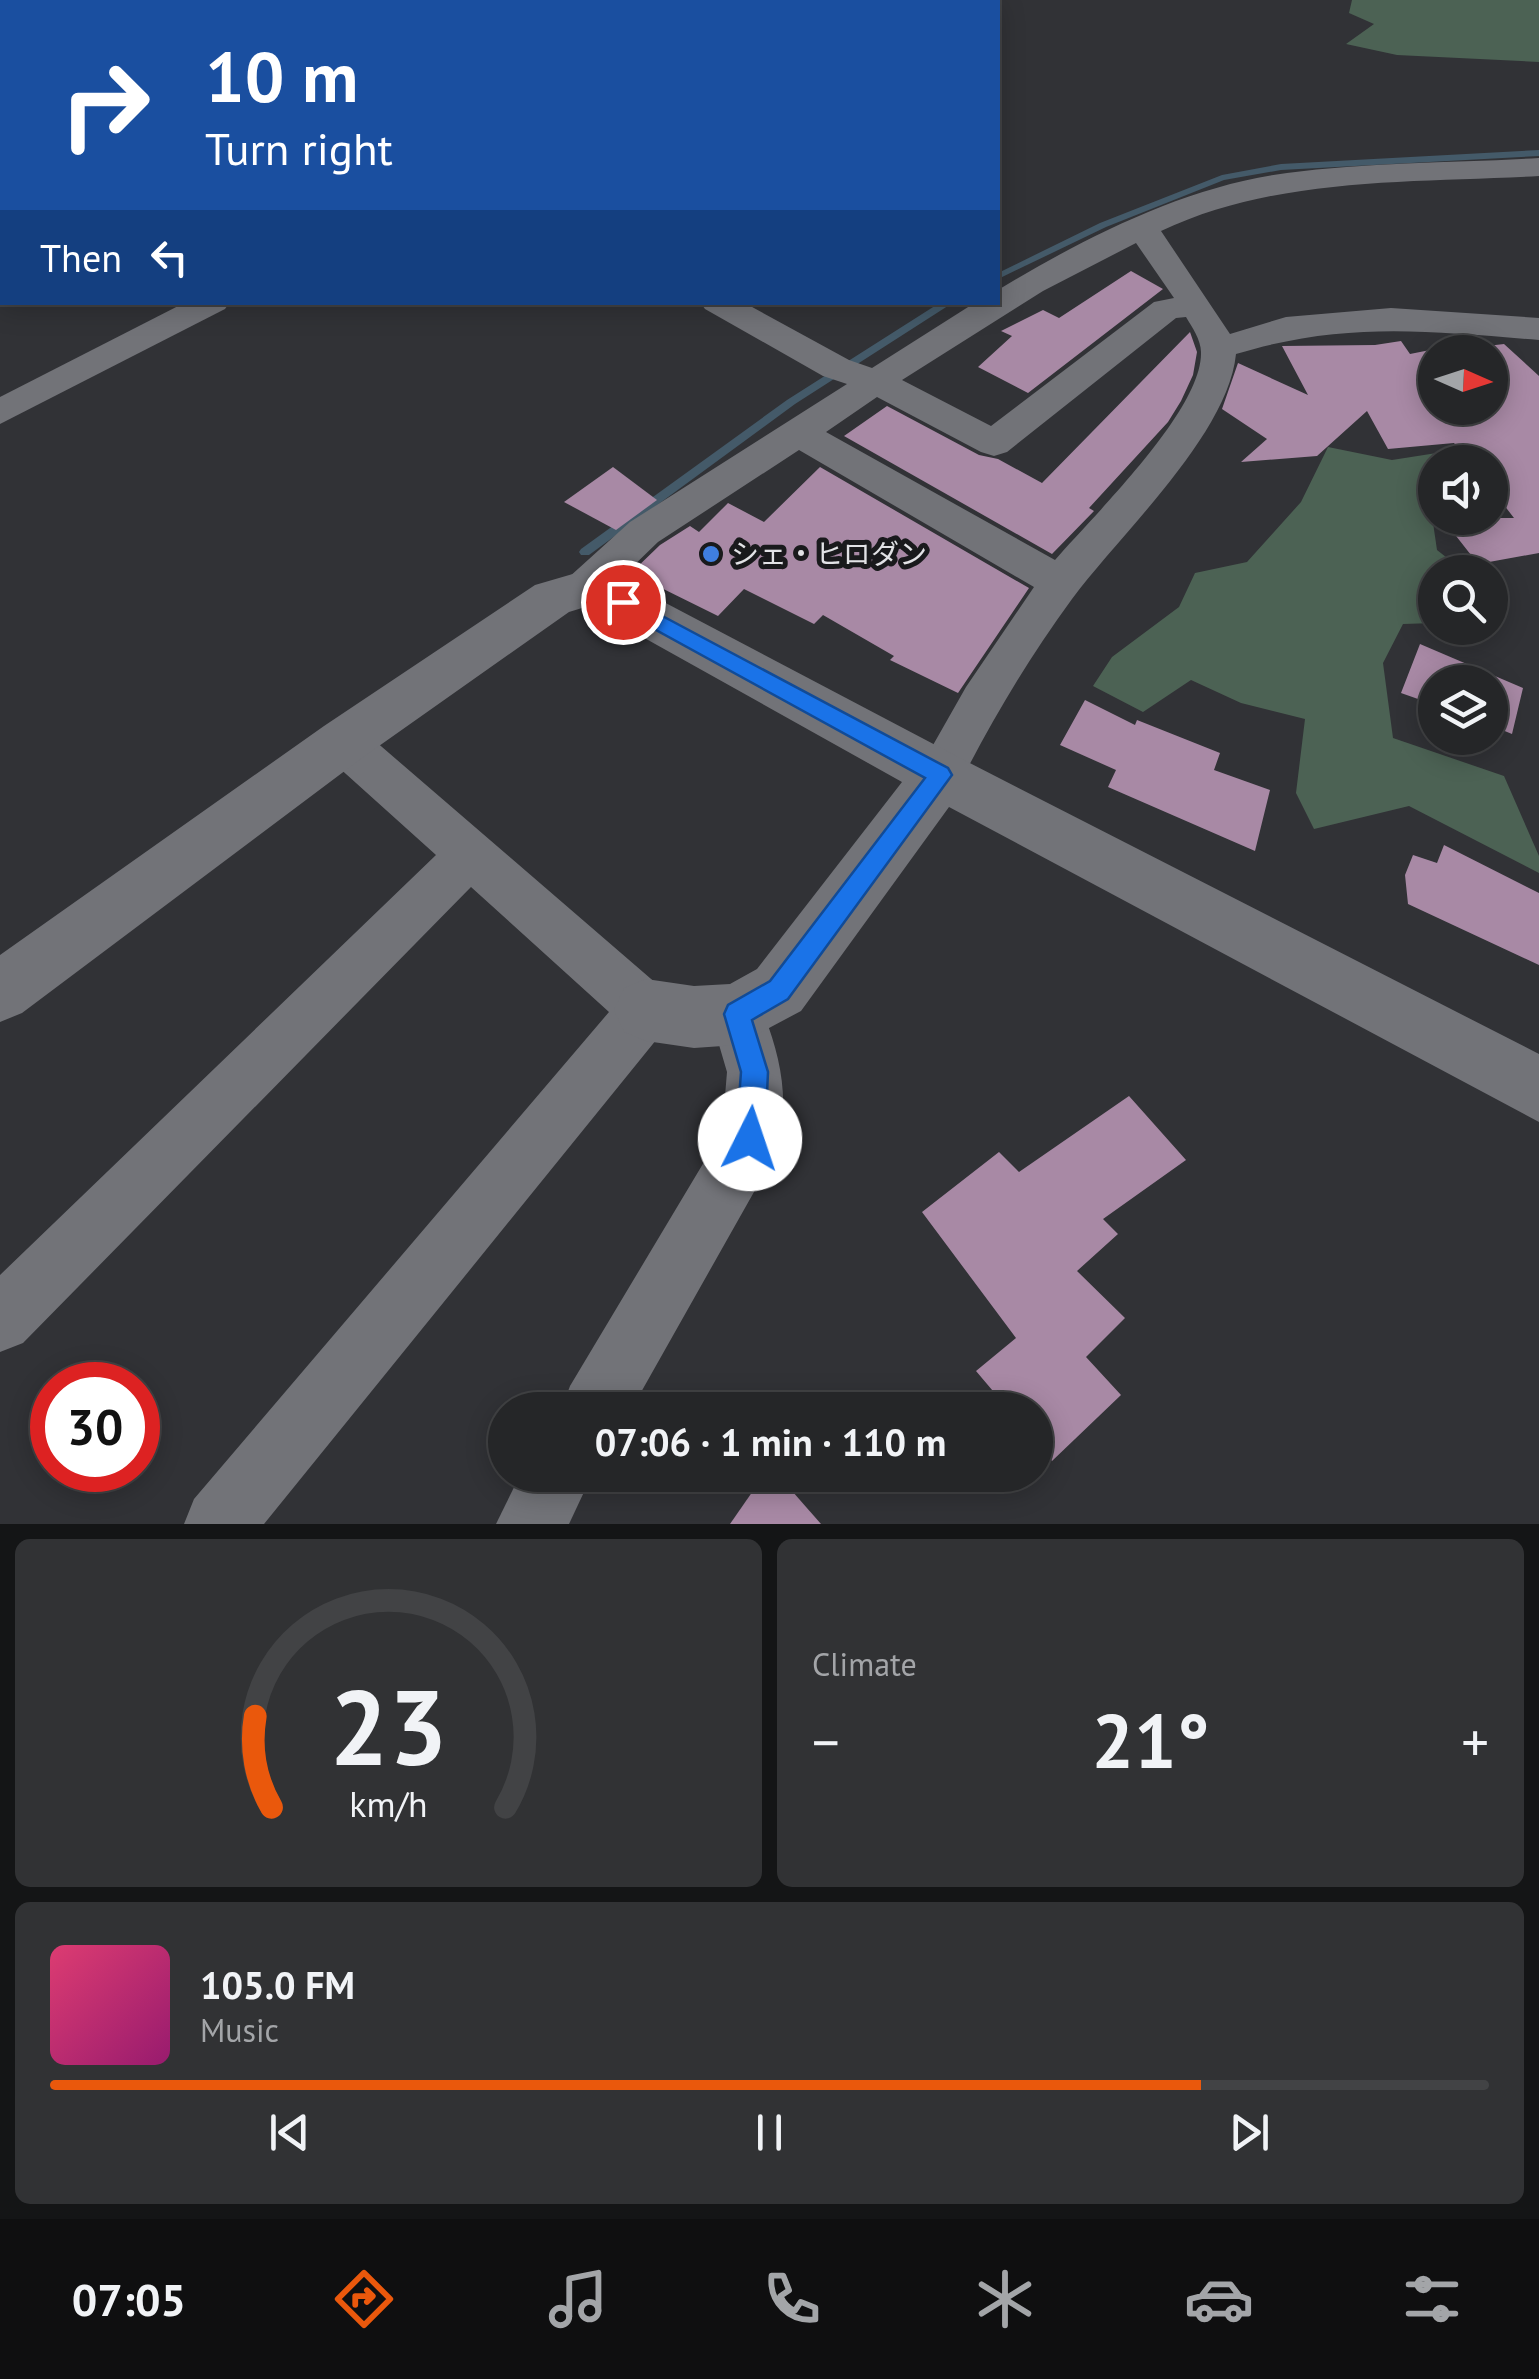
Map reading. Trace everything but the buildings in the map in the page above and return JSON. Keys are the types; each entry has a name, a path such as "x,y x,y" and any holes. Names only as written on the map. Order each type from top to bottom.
{"street":[{"path":"0,992 344,742 552,598 584,589 641,534 875,381 1040,281 1140,230 1246,188 1285,182 1539,166"},
{"path":"344,742 646,1010 694,1017 737,1014 779,990 940,775 964,728 1061,583 1192,423 1219,371 1220,348 1152,240 1140,230"},
{"path":"0,412 207,305"},
{"path":"722,305 836,368 875,381 994,443 1166,309 1193,306"},
{"path":"1220,348 1286,328 1391,318 1539,329"},
{"path":"798,433 1061,583"},
{"path":"584,589 623,602 940,775 1539,1089"},
{"path":"0,1320 470,854"},
{"path":"219,1524 646,1010"},
{"path":"604,1392 750,1139 755,1072 737,1014"},
{"path":"531,1524 549,1492"}],"green space":[{"path":"1352,0 1539,0 1539,62 1397,55 1346,44 1374,24 1349,13"},
{"path":"1539,437 1508,453 1508,445 1488,445"},
{"path":"1328,447 1392,460 1418,456 1418,535 1435,535 1437,550 1443,555 1418,555 1418,624 1403,624 1383,663 1393,738 1418,747 1418,755 1443,755 1504,776 1539,856 1539,873 1409,806 1314,829 1296,793 1305,719 1241,703 1191,680 1143,712 1093,686 1112,657 1179,607 1195,573 1247,562 1301,502"}],"waterway":[{"path":"1000,275 1103,225 1222,178 1281,167 1539,153"},
{"path":"585,552 791,402 944,305"}],"place":[{"name":"シェ・ヒロダン","path":"711,554"}],"route":[{"path":"623,602 940,775 779,990 737,1014 755,1072 750,1139"}]}
